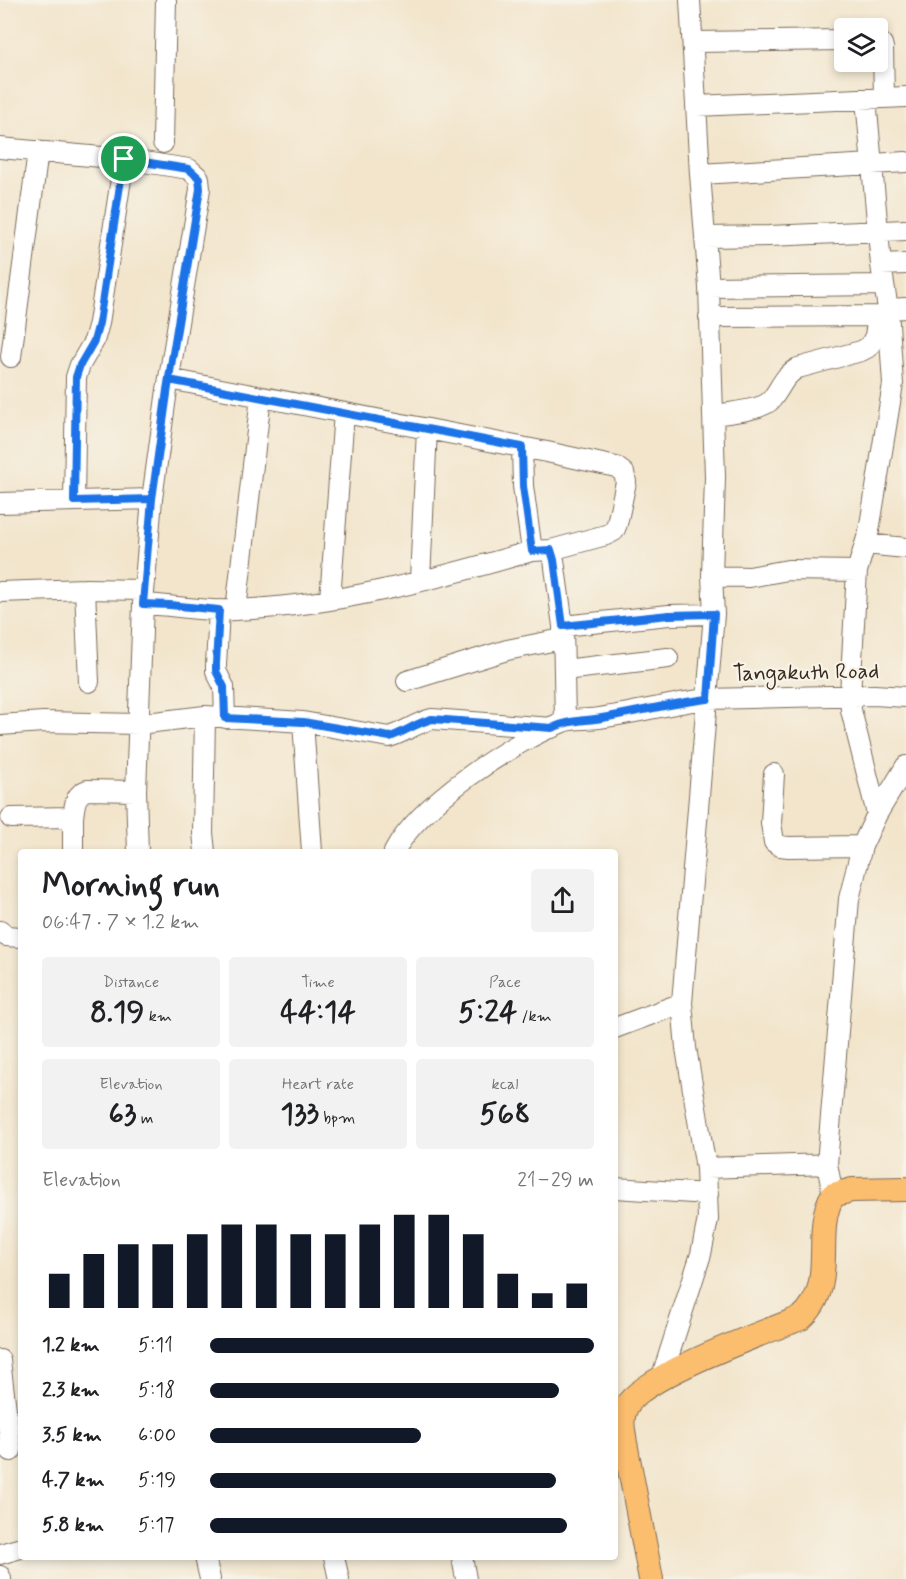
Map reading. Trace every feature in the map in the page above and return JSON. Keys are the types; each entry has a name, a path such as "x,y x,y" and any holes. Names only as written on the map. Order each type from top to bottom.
{"main road":[{"path":"651,1579 620,1407 662,1376 801,1318 816,1301 820,1285 828,1204 834,1195 852,1190 906,1189"}],"street":[{"path":"163,143 166,0"},
{"path":"662,1376 700,1254 708,1219 706,1168 686,1048 682,1003 714,614 712,576 715,477 709,286 690,0"},
{"path":"693,42 834,40"},
{"path":"877,814 851,710 850,695 857,571 865,544 899,384 898,346 881,265 872,164 875,98 879,72"},
{"path":"696,106 906,97"},
{"path":"0,148 124,159 189,169 199,178 200,189 152,499 143,597 136,791 138,849"},
{"path":"11,357 38,151"},
{"path":"74,501 76,377 94,341 99,323 124,159"},
{"path":"700,174 906,162"},
{"path":"706,237 906,230"},
{"path":"881,265 906,264"},
{"path":"709,286 884,285"},
{"path":"709,317 890,312"},
{"path":"713,416 762,406 771,401 790,372 867,348 890,312"},
{"path":"0,592 85,589 143,597 170,605 227,610 271,608 378,591 606,535 614,531 617,524 626,482 624,473 616,467 169,380"},
{"path":"225,718 224,687 216,671 216,664 227,610 261,397"},
{"path":"330,599 344,413"},
{"path":"420,580 427,429"},
{"path":"522,447 523,486 541,550 554,560 564,670 558,724"},
{"path":"0,503 152,499"},
{"path":"865,544 906,548"},
{"path":"712,576 749,577 788,570 857,571"},
{"path":"85,589 89,682"},
{"path":"407,681 562,632 669,615 714,614"},
{"path":"564,670 668,658"},
{"name":"Tangakuth Road","path":"558,724 708,699 850,695 906,697"},
{"path":"205,716 205,849"},
{"path":"0,725 43,722 138,724 205,716 303,722 390,737 402,733 419,722 432,719 558,724"},
{"path":"303,722 312,849"},
{"path":"396,849 428,809 480,770 523,742 558,724"},
{"path":"834,1195 826,1164 849,899 862,846 877,814 906,766"},
{"path":"774,774 771,823 774,842 780,846 789,847 862,846"},
{"path":"73,849 73,817 76,797 81,792 87,790 136,791"},
{"path":"11,818 73,817"},
{"path":"0,931 6,936 18,937"},
{"path":"618,1027 682,1003"},
{"path":"706,1168 826,1164"},
{"path":"618,1188 708,1194"},
{"path":"0,1360 10,1451"},
{"path":"0,1554 18,1549"},
{"path":"206,1560 210,1579"},
{"path":"335,1560 339,1579"},
{"path":"463,1560 466,1579"}],"route":[{"path":"124,159 99,323 94,341 76,377 74,501 152,499 169,380 522,447 523,486 532,551 551,550 563,626 630,618 714,614 708,699 600,718 565,721 552,728 432,719 419,722 402,733 390,737 303,722 225,718 224,687 216,671 219,610 143,604 152,499 167,390 200,189 199,178 189,169 124,159"}]}
